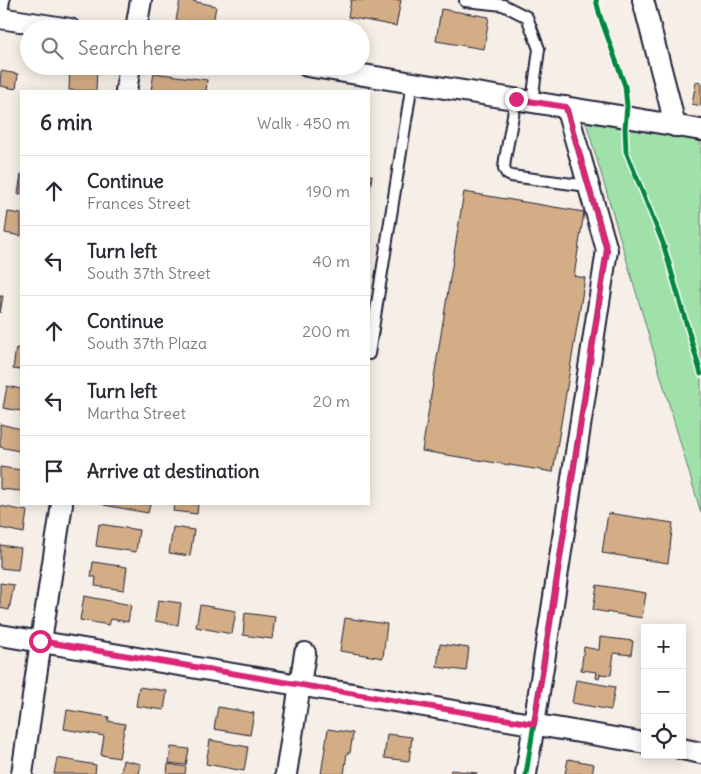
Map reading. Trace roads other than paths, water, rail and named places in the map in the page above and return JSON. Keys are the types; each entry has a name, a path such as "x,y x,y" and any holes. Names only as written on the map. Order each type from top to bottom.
{"street":[{"path":"138,20 141,0"},
{"path":"643,0 674,126"},
{"path":"1,15 26,20"},
{"path":"126,90 129,75"},
{"path":"363,75 626,116 701,130"},
{"path":"526,774 607,250 566,107"},
{"path":"22,774 40,641 62,505"},
{"path":"0,635 641,742"},
{"path":"286,774 305,653"},
{"path":"686,750 701,752"}],"lane":[{"path":"465,1 504,5 527,17 539,49 505,159 504,169 507,174 588,186"},
{"path":"370,348 412,83"}]}
